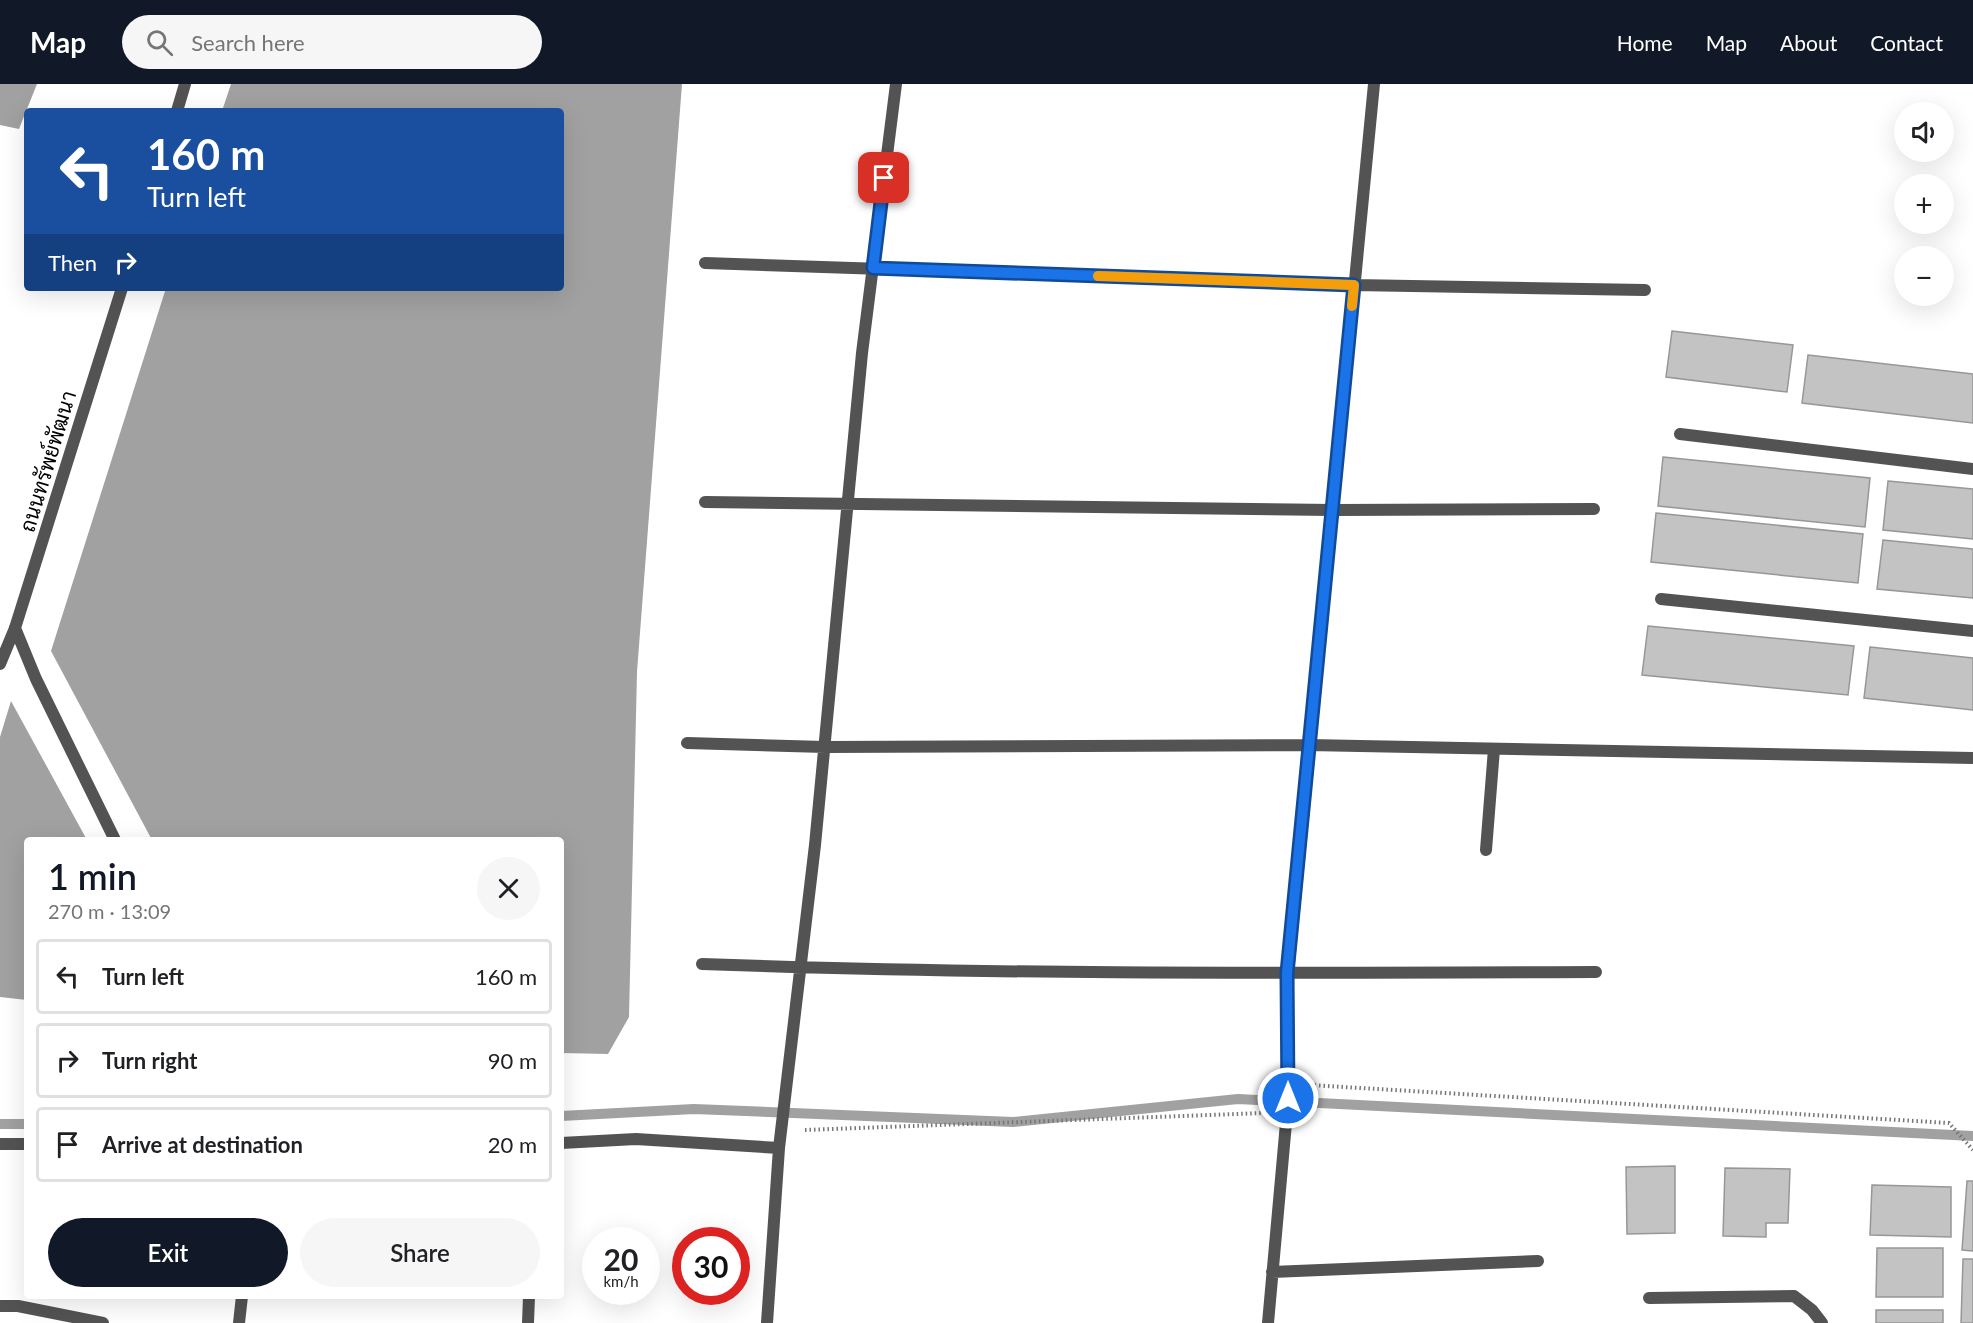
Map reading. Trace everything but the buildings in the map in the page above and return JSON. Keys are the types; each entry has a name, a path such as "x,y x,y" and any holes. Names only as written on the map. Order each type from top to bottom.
{"street":[{"path":"178,108 186,84"},
{"path":"767,1323 779,1148 815,845 862,353 896,84"},
{"path":"1268,1323 1287,1112 1287,973 1374,84"},
{"path":"705,263 1354,285 1645,290"},
{"name":"ถนนทรัพย์พัฒนา","path":"0,664 15,628 121,291"},
{"path":"1680,434 1973,469"},
{"path":"705,502 1333,510 1593,509"},
{"path":"1661,599 1973,632"},
{"path":"15,628 36,679 114,837"},
{"path":"687,743 825,747 1310,745 1973,758"},
{"path":"1486,850 1494,749"},
{"path":"702,964 1287,973 1596,972"},
{"path":"564,1143 636,1139 779,1148"},
{"path":"0,1144 24,1144"},
{"path":"1272,1272 1538,1261"},
{"path":"1649,1298 1794,1296 1812,1310 1822,1323"},
{"path":"239,1323 242,1299"},
{"path":"528,1323 529,1299"},
{"path":"0,1306 18,1306 103,1323"}],"path":[{"path":"1288,1084 1949,1123 1973,1150"},
{"path":"782,1127 1287,1112"}],"shaded area":[{"path":"0,84 37,84 27,108 24,108 24,116 19,129 0,125"},
{"path":"231,84 682,84 637,672 629,1017 608,1054 564,1053 564,837 150,837 51,651 165,291 564,291 564,108 223,108"},
{"path":"11,701 85,837 24,837 24,1000 0,997 0,737"}],"waterway":[{"path":"564,1116 694,1109 1013,1122 1238,1099 1973,1136"},
{"path":"0,1124 24,1124"}],"slow traffic":[{"path":"1098,276 1354,285 1352,306"}],"route":[{"path":"884,178 873,268 1354,285 1287,973 1288,1098"}]}
